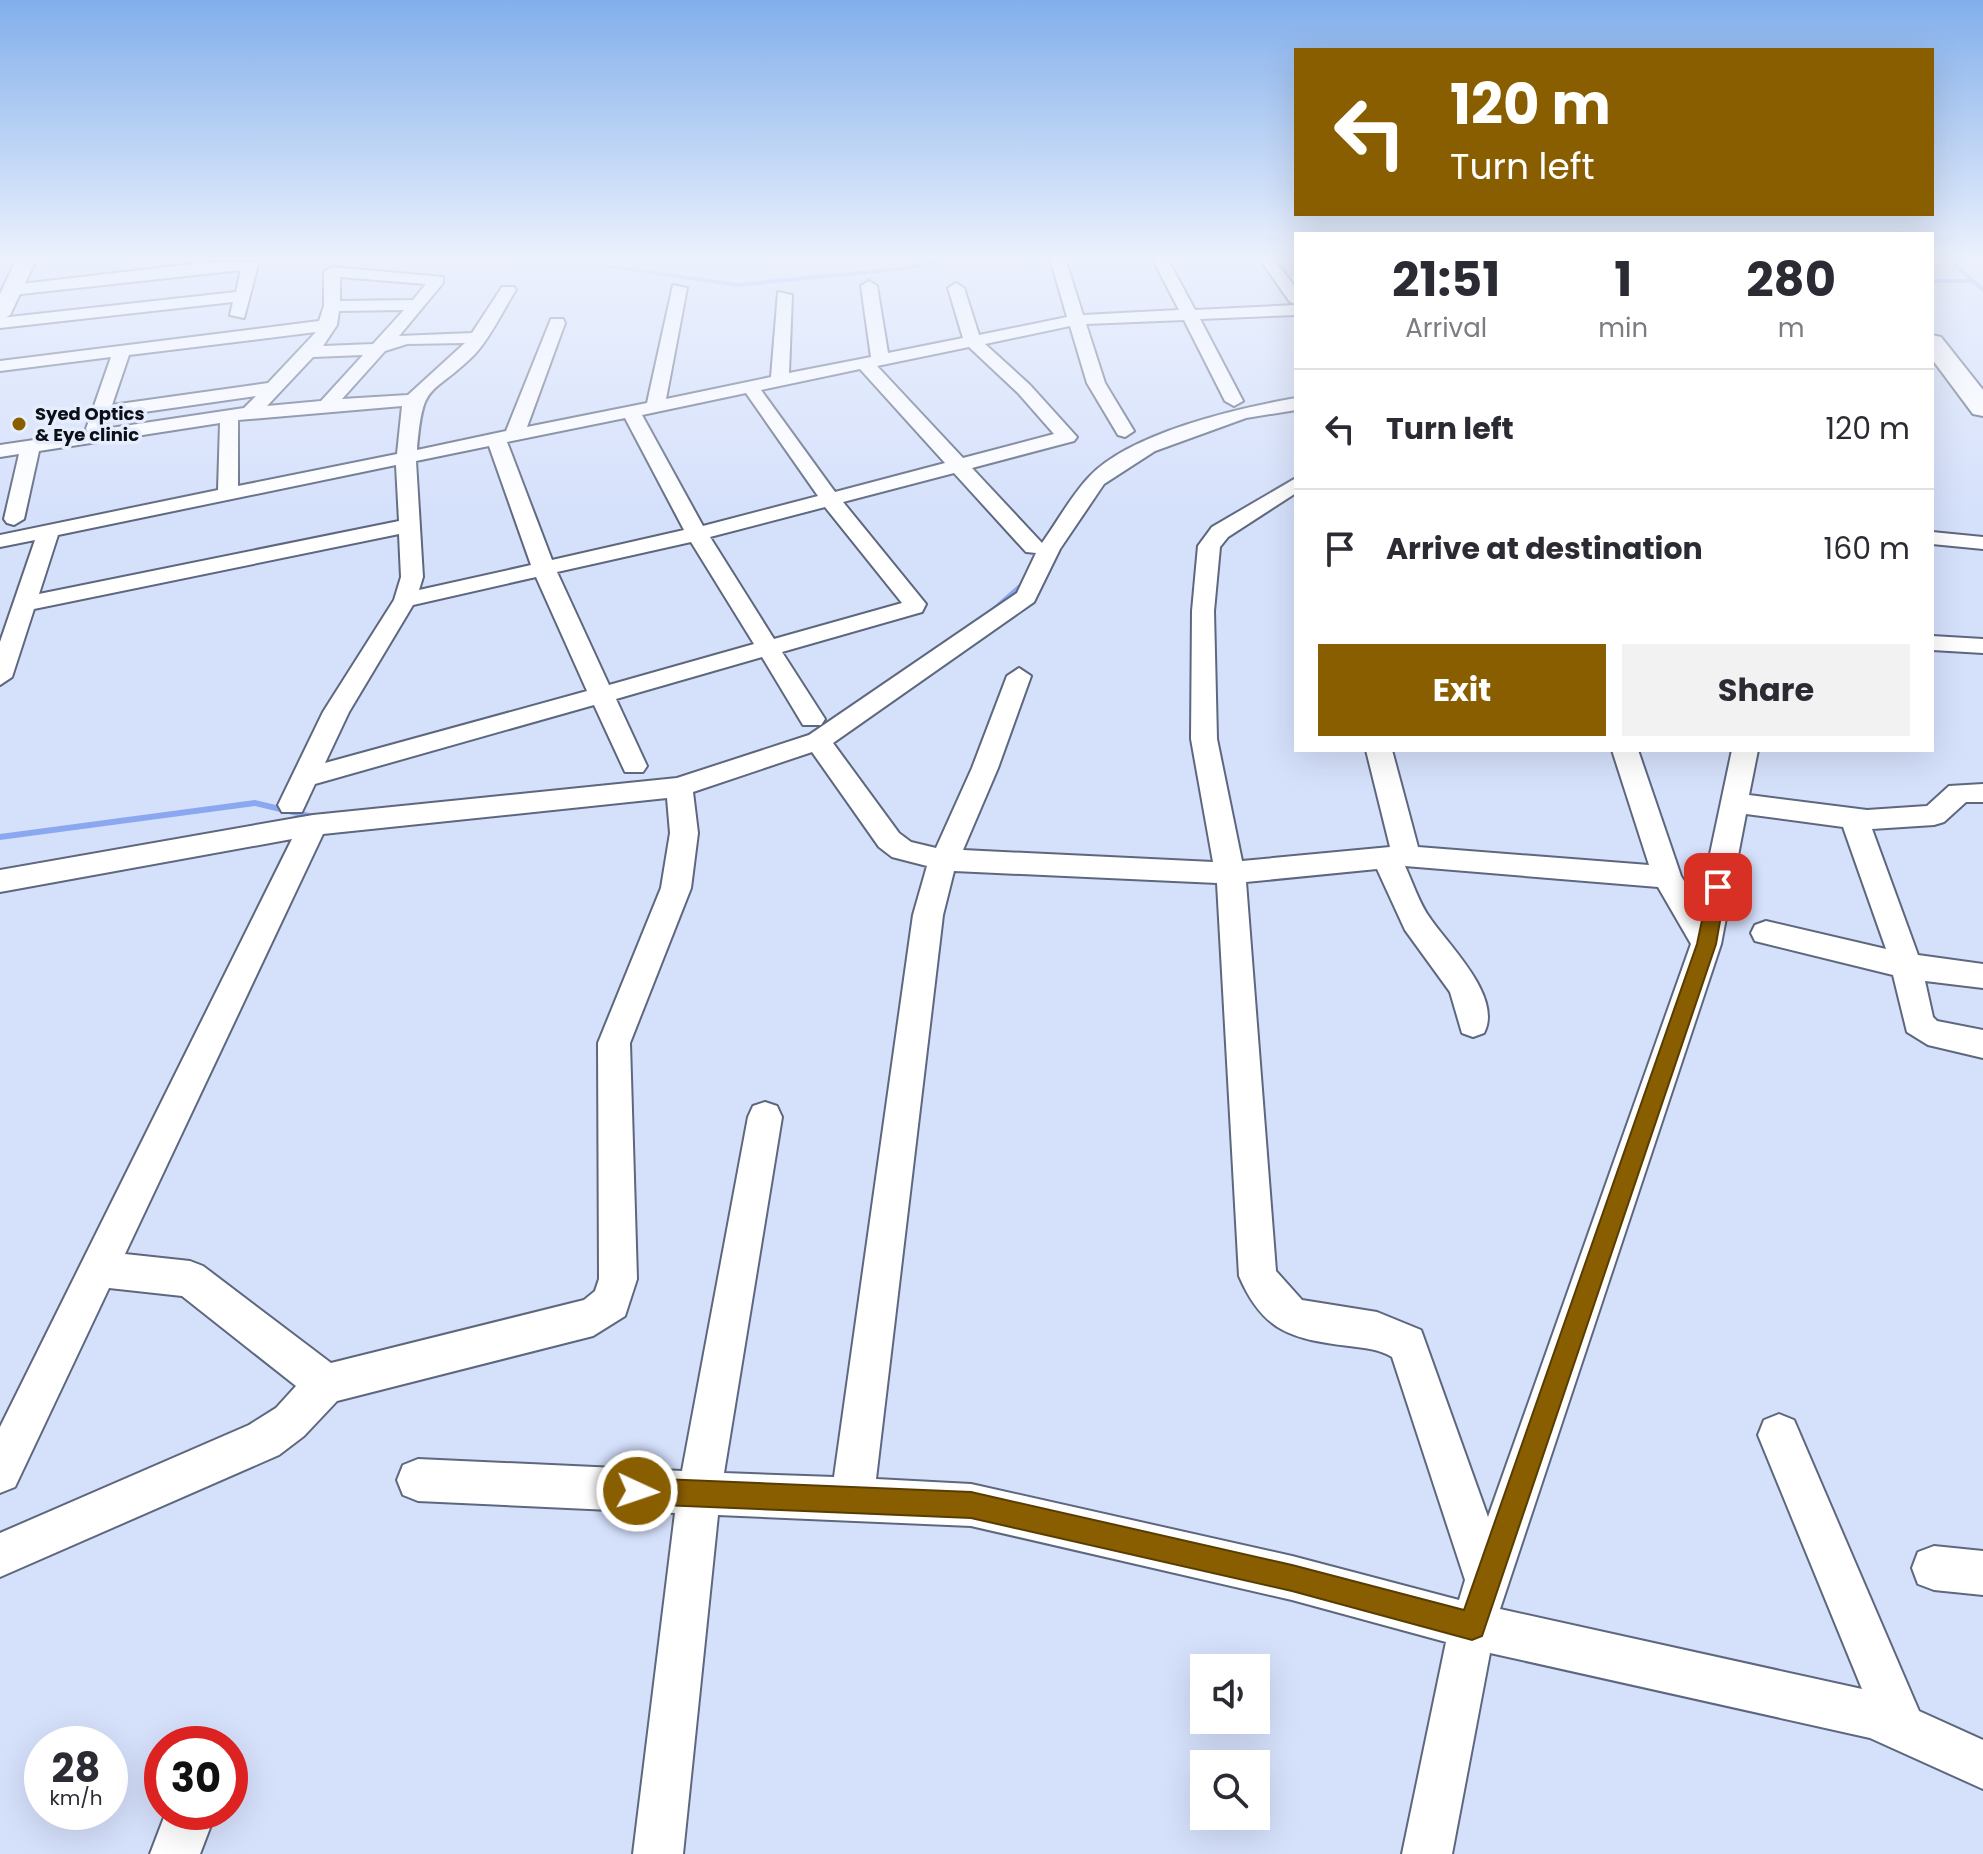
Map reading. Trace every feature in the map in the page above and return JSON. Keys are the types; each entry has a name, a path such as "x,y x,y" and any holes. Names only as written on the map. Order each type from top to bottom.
{"highway":[{"path":"1934,345 1983,408"}],"street":[{"path":"0,366 68,345"},
{"path":"116,345 122,351"},
{"path":"122,351 170,345"},
{"path":"250,413 313,345"},
{"path":"326,406 383,345"},
{"path":"308,352 389,345"},
{"path":"0,1472 99,1269 302,815 305,778 336,712 405,600 412,577 407,526 406,458 415,400 419,391 472,345"},
{"path":"547,345 505,438 544,569 634,766"},
{"path":"655,407 668,345"},
{"path":"780,382 782,345"},
{"path":"871,345 872,362 959,465 1034,547"},
{"path":"0,541 955,345"},
{"path":"405,600 697,534 1067,437 1024,389 976,345"},
{"path":"1083,345 1096,383 1125,431"},
{"path":"1204,345 1234,401"},
{"path":"91,438 103,412 122,351"},
{"path":"103,412 272,388"},
{"path":"305,778 769,650 906,610 915,604 830,499 751,388"},
{"path":"0,451 250,413 415,400"},
{"path":"0,881 302,815 679,787 815,730 1026,597 1049,549 1097,480 1148,447 1243,413 1294,404"},
{"path":"632,413 697,534 815,730 889,840 902,850 944,860 1230,873 1396,856 1667,877"},
{"path":"228,496 229,416"},
{"path":"14,519 30,447"},
{"path":"1294,485 1220,532 1209,546 1203,611 1204,739 1230,873 1258,1276 1282,1311 1312,1320 1394,1333 1407,1344 1488,1581"},
{"path":"25,604 407,526"},
{"path":"0,677 48,533"},
{"path":"1934,538 1983,543"},
{"path":"1934,643 1983,646"},
{"path":"852,1501 928,915 944,860 985,768 1019,676"},
{"path":"1379,752 1396,856 1416,922 1465,988 1473,1024"},
{"path":"1626,752 1667,877 1706,944"},
{"path":"1427,1854 1472,1626 1706,944 1745,752"},
{"path":"0,1555 264,1440 290,1422 326,1384 593,1317 611,1303 618,1279 614,1043 676,888 684,833 679,787"},
{"path":"1735,803 1854,818 1934,815 1959,793 1983,793"},
{"path":"1854,818 1907,966 1918,1023 1928,1032 1981,1046"},
{"path":"1766,933 1907,966 1983,976"},
{"path":"658,1854 699,1494 765,1117"},
{"path":"99,1269 190,1279 326,1384"},
{"path":"1779,1435 1902,1728"},
{"path":"418,1480 971,1505 1292,1578 1472,1626 1873,1715 1983,1765"},
{"path":"1934,1568 1983,1573"},
{"path":"175,1854 184,1830"}],"waterway":[{"path":"996,609 1029,580"},
{"path":"0,837 255,803 322,819"}],"place":[{"name":"Syed Optics & Eye clinic","path":"19,424"}],"route":[{"path":"637,1491 971,1505 1292,1578 1472,1626 1706,944 1718,887"}]}
